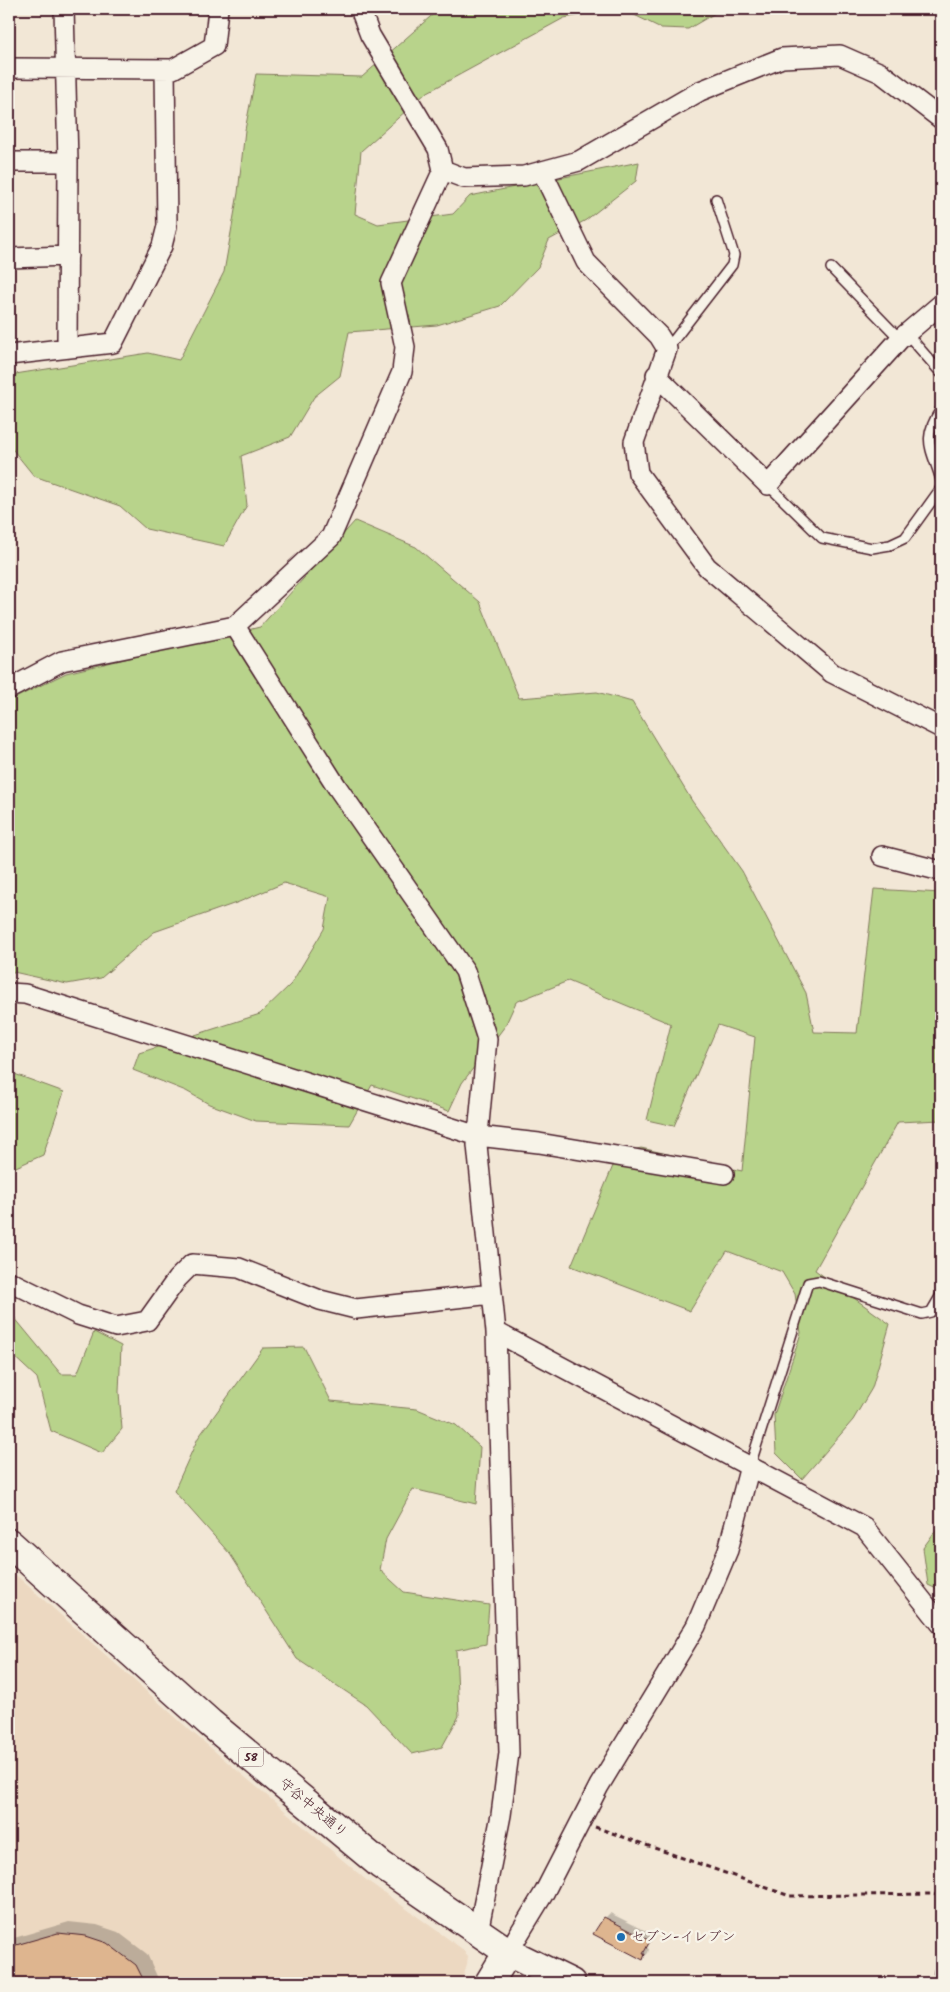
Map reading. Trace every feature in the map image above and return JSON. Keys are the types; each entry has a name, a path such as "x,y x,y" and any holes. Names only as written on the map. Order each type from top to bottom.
{"main road":[{"name":"守谷中央通り","path":"9,1543 210,1723 382,1865 508,1952 571,1983"},
{"path":"489,1983 508,1952"}],"street":[{"path":"64,9 68,162 67,348"},
{"path":"9,68 173,69 214,46 218,9"},
{"path":"9,689 62,661 236,626 331,537 402,372 405,347 391,282 443,170 438,149 370,35 362,14 366,9"},
{"path":"443,170 464,178 524,176 579,161 700,90 782,58 840,54 881,73 941,118"},
{"path":"9,355 113,343 162,246 167,226 165,69"},
{"path":"9,162 68,162"},
{"path":"542,171 586,262 659,336 667,350 656,375 634,442 638,473 707,566 832,673 941,728"},
{"path":"9,258 68,256"},
{"path":"656,375 768,485 903,337 941,304"},
{"path":"236,626 337,787 465,971 487,1039 478,1136 496,1332 510,1754 478,1932"},
{"path":"882,856 941,871"},
{"path":"9,993 25,994 478,1136 539,1143 724,1174"},
{"path":"9,1281 78,1316 116,1328 147,1321 177,1278 192,1264 239,1268 320,1300 356,1309 492,1294"},
{"path":"496,1332 864,1527 941,1624"},
{"path":"508,1952 544,1893 599,1786 696,1626 728,1550 750,1466"}],"lane":[{"path":"667,350 732,265 734,255 716,199"},
{"path":"830,268 941,373"},
{"path":"941,409 931,425 928,436 941,480"},
{"path":"768,485 822,538 872,548 890,545 904,538 941,488"},
{"path":"750,1466 808,1283 819,1281 922,1314 930,1312 941,1295"}],"path":[{"path":"581,1822 790,1896 933,1894 941,1896"},
{"path":"933,1983 941,1932"}],"shaded area":[{"path":"9,1569 192,1732 365,1879 461,1948 468,1956 461,1983 9,1983"}],"green space":[{"path":"439,9 615,9 564,18 426,93 361,151 355,214 378,224 453,214 470,196 639,162 636,181 586,220 549,240 538,267 500,306 437,325 349,332 340,376 314,397 290,437 241,456 247,505 224,546 146,529 120,506 34,476 9,445 9,375 148,353 179,360 224,272 238,193 245,130 256,74 362,77"},
{"path":"622,9 722,9 688,29 661,28"},
{"path":"355,521 416,547 480,602 519,698 597,692 632,702 692,801 742,871 806,993 814,1032 857,1033 874,889 941,893 941,1120 898,1122 815,1270 890,1324 872,1388 853,1420 802,1479 776,1453 774,1415 801,1333 795,1294 782,1272 727,1251 690,1311 571,1266 618,1154 641,1148 742,1171 755,1037 718,1025 674,1126 647,1120 671,1024 568,981 516,1002 505,1026 462,1083 449,1111 372,1085 349,1125 256,1121 209,1104 186,1091 133,1070 139,1053 260,1014 291,984 324,929 330,897 284,883 239,902 154,932 101,978 67,984 9,971 9,701 66,673 260,627"},
{"path":"9,1072 64,1092 43,1155 9,1170"},
{"path":"9,1311 61,1374 77,1374 94,1332 121,1346 119,1392 122,1429 102,1453 51,1431 37,1378 9,1352"},
{"path":"304,1347 331,1401 417,1409 456,1425 480,1447 476,1504 413,1489 386,1539 380,1570 404,1592 489,1605 486,1644 456,1650 459,1716 442,1747 412,1754 366,1705 297,1659 230,1554 174,1491 198,1438 263,1348"},
{"path":"941,1523 941,1591 928,1585 923,1548"}],"building":[{"name":"セブン-イレブン","path":"604,1917 650,1941 643,1954 645,1954 643,1960 593,1934"},
{"path":"58,1933 86,1936 107,1943 136,1965 145,1983 9,1983 9,1947"}],"place":[{"name":"セブン-イレブン","path":"621,1937"}]}
